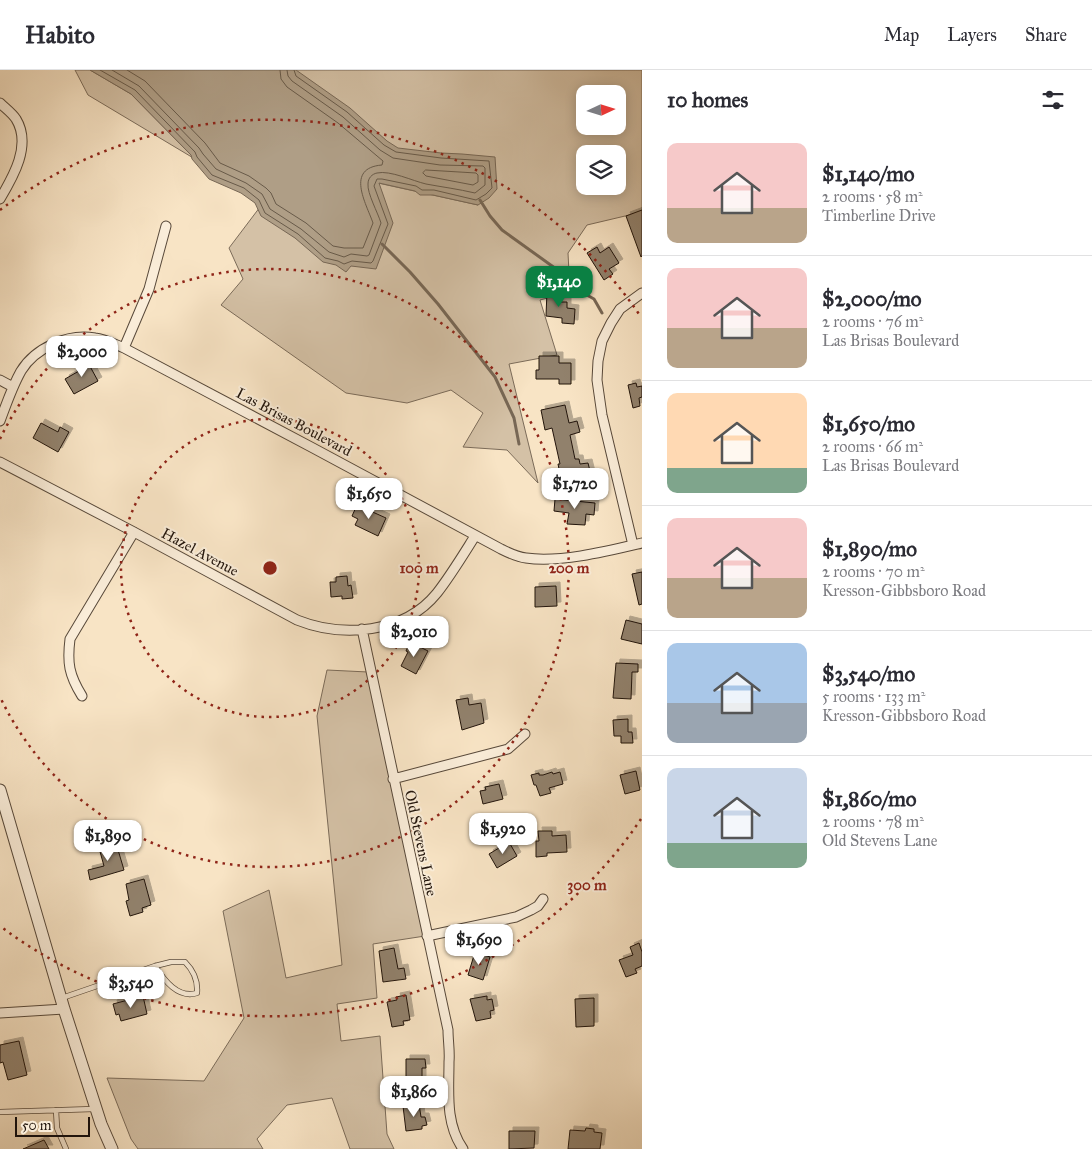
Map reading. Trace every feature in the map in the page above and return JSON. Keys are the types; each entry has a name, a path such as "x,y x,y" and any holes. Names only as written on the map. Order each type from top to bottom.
{"street":[{"path":"0,103 16,119 23,141 20,156 0,199"},
{"path":"124,348 149,289 166,226"},
{"path":"637,544 602,415 596,380 602,341 620,309 642,294"},
{"name":"Las Brisas Boulevard","path":"0,421 13,387 22,370 50,345 79,337 104,340 124,348 314,448 475,536 516,556 527,558 566,558 637,544"},
{"path":"0,380 13,387"},
{"name":"Hazel Avenue","path":"0,462 297,620 314,627 335,630 362,629 394,624 406,619 436,594 475,536"},
{"path":"82,696 73,681 70,668 68,653 70,639 134,532"},
{"name":"Old Stevens Lane","path":"362,629 448,1030 451,1122 456,1138 463,1149"},
{"path":"393,779 508,749 525,734"},
{"path":"0,790 62,1004 96,1109 112,1149"},
{"path":"427,936 516,917 532,910 543,899"},
{"path":"0,1013 62,1004"}],"lane":[{"path":"62,1004 155,966 171,962 185,962 193,970 198,988 197,993 192,995 185,994 173,988 155,966"},
{"path":"0,1112 96,1109"},
{"path":"56,1110 57,1128 66,1149"}],"shaded area":[{"path":"75,70 90,70 131,94 195,159 88,95"},
{"path":"282,70 642,70 642,212 587,225 568,253 570,292 540,300 557,355 509,364 538,483 507,450 463,447 483,413 451,390 407,403 346,393 221,305 243,279 229,248 260,207 378,183 478,205 390,147"},
{"path":"327,670 368,672 425,936 373,944 377,998 337,1004 341,1041 380,1036 387,1134 394,1149 350,1149 332,1098 287,1105 257,1139 263,1149 138,1149 131,1139 107,1078 204,1081 244,1018 223,911 269,890 286,978 342,965 317,716"}],"water":[{"path":"90,70 296,70 350,108 387,141 398,148 495,157 497,189 489,198 478,205 433,195 420,195 415,191 379,183 393,223 376,269 351,266 346,272 336,265 323,262 295,238 261,216 255,203 241,193 209,179 192,159 191,155 131,94"}],"building":[{"path":"642,210 642,256 641,257 626,216"},
{"path":"597,247 600,253 609,247 619,263 609,269 613,274 604,280 587,253"},
{"path":"547,291 561,292 561,302 567,302 567,308 575,309 574,324 562,323 562,318 546,316"},
{"path":"539,356 559,356 559,363 571,363 571,384 559,384 559,379 536,379 536,370 539,370"},
{"path":"86,359 98,381 74,394 65,379 79,371 76,365"},
{"path":"636,383 637,387 642,386 642,397 639,398 640,406 633,408 628,385"},
{"path":"565,405 569,423 577,421 580,432 570,435 575,459 579,459 580,464 588,463 591,475 580,478 580,475 561,479 558,464 560,464 552,428 545,430 541,410"},
{"path":"41,423 58,432 60,427 69,432 58,452 33,438"},
{"path":"555,499 595,503 594,515 586,514 585,525 567,524 569,513 554,511"},
{"path":"357,505 386,518 378,536 355,525 358,519 352,516"},
{"path":"642,572 642,604 639,605 632,574"},
{"path":"347,576 348,586 351,585 353,598 331,597 330,582 336,582 336,577"},
{"path":"556,586 557,606 535,607 535,587"},
{"path":"626,620 642,624 642,644 621,639"},
{"path":"410,642 428,651 416,674 401,666 408,652 406,651"},
{"path":"616,663 638,664 638,672 632,672 631,699 613,698"},
{"path":"468,698 469,705 481,703 484,723 462,730 456,700"},
{"path":"628,719 628,732 632,732 633,743 621,743 621,736 614,736 613,720"},
{"path":"636,771 640,790 625,794 620,775"},
{"path":"552,772 553,774 560,772 563,784 549,788 551,793 540,796 531,775 539,773 539,775 543,775"},
{"path":"499,784 503,799 483,804 480,791 486,790 485,787"},
{"path":"538,831 552,831 552,836 566,835 567,852 547,853 547,856 536,857 536,841 539,841"},
{"path":"509,842 517,856 497,868 489,854"},
{"path":"116,843 124,870 90,880 88,870 104,866 99,848"},
{"path":"144,879 151,905 142,908 143,912 130,916 126,901 129,900 126,884"},
{"path":"639,943 642,952 642,966 635,969 637,973 626,977 619,960 633,955 630,947"},
{"path":"394,948 398,969 404,968 406,979 383,982 379,951"},
{"path":"475,952 490,957 483,980 468,975"},
{"path":"406,995 410,1020 403,1021 404,1025 392,1027 387,1002 397,1000 396,997"},
{"path":"143,996 147,1014 121,1021 119,1014 116,1015 113,1004"},
{"path":"487,996 487,1000 492,999 494,1010 490,1011 491,1018 476,1021 470,999"},
{"path":"594,998 594,1026 576,1027 575,999"},
{"path":"19,1041 27,1075 8,1080 3,1062 0,1063 0,1045"},
{"path":"406,1059 425,1059 426,1068 422,1068 422,1082 406,1082"},
{"path":"419,1104 421,1117 425,1117 427,1125 422,1126 422,1129 406,1131 403,1106"},
{"path":"586,1128 602,1133 600,1149 568,1149 570,1130 585,1131"},
{"path":"509,1131 535,1131 534,1148 509,1149"},
{"path":"44,1140 49,1149 23,1149"}],"waterway":[{"path":"480,200 502,230 559,271 569,285 594,299 602,313"},
{"path":"382,244 438,304 495,377 514,418 519,444"}]}
